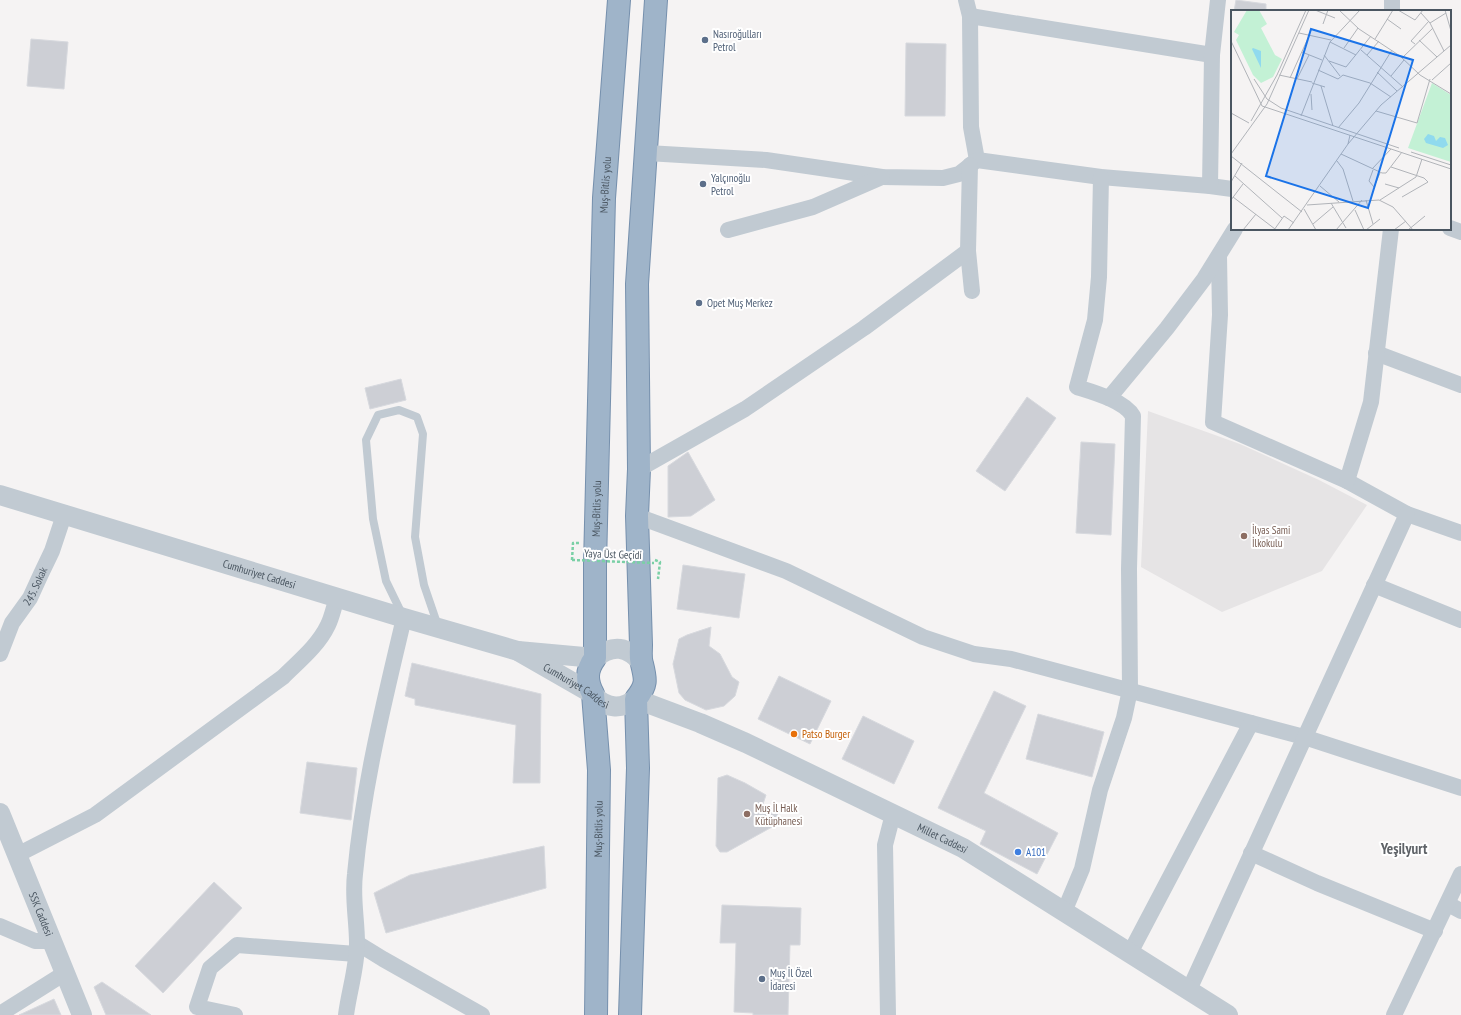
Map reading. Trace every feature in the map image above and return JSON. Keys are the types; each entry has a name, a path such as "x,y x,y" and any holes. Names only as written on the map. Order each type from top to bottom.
{"highway":[{"name":"Muş-Bitlis yolu","path":"596,1015 599,770 593,694 588,685 587,676 595,658 595,564 604,198 619,0"},
{"path":"630,1015 638,768 636,699 642,692 646,676 642,663 637,516 637,284 647,153 656,0"}],"street":[{"path":"966,0 970,16 971,127 974,163 968,251 972,291"},
{"path":"1210,186 1212,55 1218,0"},
{"path":"970,16 1212,55"},
{"path":"647,153 766,160 882,177 943,178 960,174 974,163 1101,177 1231,189"},
{"path":"728,230 813,207 882,177"},
{"path":"1064,912 1082,869 1100,790 1124,718 1130,690 1129,569 1133,416 1126,408 1109,398 1077,387 1095,320 1099,277 1101,177"},
{"path":"1451,228 1461,232"},
{"path":"1109,398 1167,328 1204,279 1234,230"},
{"path":"1346,480 1371,402 1391,230"},
{"path":"638,469 751,404 864,328 968,251"},
{"path":"1219,256 1220,316 1213,422 1346,480 1407,514 1461,533"},
{"path":"1376,352 1461,385"},
{"name":"Cumhuriyet Caddesi","path":"0,495 337,598 518,651 595,658 603,652 617,649 626,650 635,655 642,663"},
{"path":"1189,990 1407,514"},
{"name":"245. Sokak","path":"0,654 12,623 30,598 42,574 52,551 64,515"},
{"path":"637,516 786,571 924,638 974,654 1011,659 1304,737 1461,788"},
{"path":"1374,585 1461,620"},
{"path":"17,855 95,815 282,677 321,637 329,624 337,598"},
{"path":"346,1015 357,948 353,895 360,828 378,732 404,618"},
{"name":"Cumhuriyet Caddesi","path":"518,651 593,694 605,705 613,707 625,705 636,699"},
{"name":"Millet Caddesi","path":"636,699 700,723 746,743 963,848 1228,1015"},
{"path":"1130,953 1251,723"},
{"name":"SSK Caddesi","path":"0,813 82,1015"},
{"path":"888,1015 885,845 894,814"},
{"path":"1251,853 1317,883 1434,931"},
{"path":"1394,1015 1434,931 1454,907 1461,874"},
{"path":"0,926 35,941 52,941"},
{"path":"235,1015 197,1007 210,968 237,945 357,948 383,959 482,1015"},
{"path":"0,1014 65,973"}],"lane":[{"path":"404,618 386,581 373,519 366,440 378,415 399,410 417,417 423,434 415,537 424,585 438,627"}],"path":[{"name":"Yaya Üst Geçidi","path":"573,543 572,560 654,563"}],"shaded area":[{"name":"İlyas Sami İlkokulu","path":"1148,411 1240,444 1319,480 1367,505 1322,571 1222,612 1141,567"}],"building":[{"path":"1236,0 1266,4 1266,10 1234,10"},
{"path":"31,39 68,42 64,89 27,86"},
{"path":"906,43 946,44 945,116 905,116"},
{"path":"401,379 406,400 370,409 365,388"},
{"path":"1027,397 1056,418 1005,491 976,471"},
{"path":"1081,442 1115,444 1111,535 1076,533"},
{"path":"688,452 715,500 691,516 668,517 668,466"},
{"path":"683,565 745,574 739,618 677,609"},
{"path":"711,627 709,646 720,654 732,677 739,682 735,696 724,706 706,710 685,700 679,693 673,664 679,639"},
{"path":"412,663 541,694 540,783 513,783 516,725 415,705 415,699 405,696"},
{"path":"779,676 831,701 810,744 758,719"},
{"path":"994,691 1026,706 984,793 1058,833 1037,874 980,844 986,831 938,808"},
{"path":"1038,714 1104,732 1092,777 1026,759"},
{"path":"863,716 914,741 894,784 842,759"},
{"path":"307,762 357,768 351,820 300,813"},
{"name":"Muş İl Halk Kütüphanesi","path":"727,775 766,795 763,804 776,811 779,818 778,823 772,827 727,852 720,852 716,846 718,778"},
{"path":"544,846 546,888 386,933 374,893 410,875"},
{"path":"214,882 242,908 163,993 135,966"},
{"name":"Muş İl Özel İdaresi","path":"722,905 801,908 800,945 790,945 788,1015 753,1015 753,1013 734,1012 736,943 720,943"},
{"path":"102,982 151,1015 106,1015 94,987"},
{"path":"54,999 61,1015 19,1015"}],"place":[{"name":"Nasıroğulları Petrol","path":"705,40"},
{"name":"Yalçınoğlu Petrol","path":"703,184"},
{"name":"Opet Muş Merkez","path":"699,303"},
{"name":"İlyas Sami İlkokulu","path":"1244,536"},
{"name":"Patso Burger","path":"794,734"},
{"name":"Muş İl Halk Kütüphanesi","path":"747,814"},
{"name":"A101","path":"1018,852"},
{"name":"Muş İl Özel İdaresi","path":"762,979"}],"district":[{"name":"Yeşilyurt","path":"1404,848"}]}
